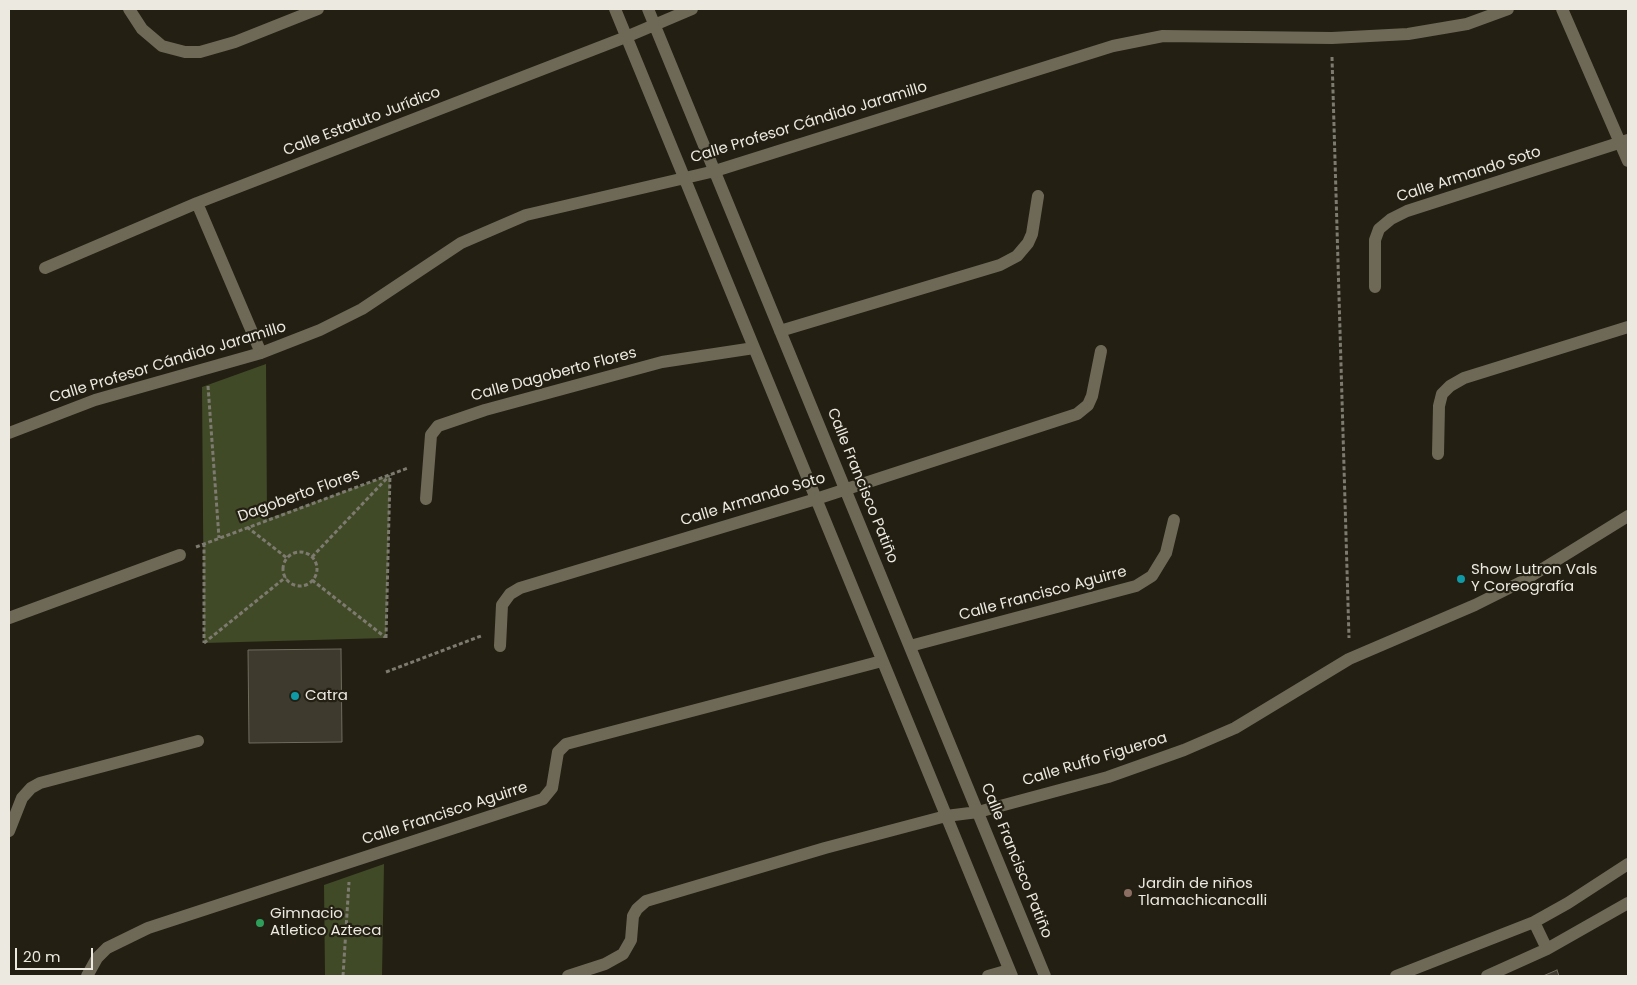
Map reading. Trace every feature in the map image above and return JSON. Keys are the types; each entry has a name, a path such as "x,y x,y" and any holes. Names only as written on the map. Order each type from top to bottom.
{"street":[{"path":"128,9 142,28 162,46 185,52 200,52 235,42 318,9"},
{"path":"615,9 1011,973 988,976"},
{"name":"Calle Francisco Patiño","path":"648,9 1045,976"},
{"name":"Calle Estatuto Jurídico","path":"45,268 197,203 626,37 692,9"},
{"name":"Calle Profesor Cándido Jaramillo","path":"9,433 95,400 261,353 320,330 362,309 461,243 482,232 526,215 715,171 1113,46 1164,36 1332,38 1408,34 1467,24 1508,9"},
{"path":"1562,9 1624,141 1628,160"},
{"name":"Calle Armando Soto","path":"1375,287 1374,240 1379,229 1391,219 1407,211 1624,141"},
{"path":"780,331 1000,265 1017,256 1028,243 1032,234 1038,196"},
{"path":"197,203 261,353"},
{"path":"1438,454 1439,406 1442,394 1450,386 1464,378 1628,327"},
{"name":"Calle Dagoberto Flores","path":"426,498 428,461 433,430 449,421 662,362 754,348"},
{"name":"Calle Armando Soto","path":"500,646 500,628 505,600 520,588 816,499 845,488 1058,422 1077,414 1088,405 1092,396 1101,351"},
{"name":"Calle Ruffo Figueroa","path":"568,976 605,964 623,954 632,940 633,916 637,908 646,901 825,848 946,816 978,812 1108,776 1184,750 1235,728 1349,659 1475,605 1515,585 1628,516"},
{"name":"Calle Francisco Aguirre","path":"910,646 1136,586 1152,576 1166,553 1174,520"},
{"path":"9,618 180,555"},
{"name":"Calle Francisco Aguirre","path":"87,976 97,958 124,938 148,928 543,799 552,788 558,752 566,744 882,660"},
{"path":"9,831 22,798 40,782 198,741"},
{"path":"1396,976 1534,922 1568,904 1628,864"},
{"path":"1488,976 1547,950 1628,903"},
{"path":"1534,922 1547,950"}],"path":[{"path":"1332,38 1349,659"},
{"path":"207,367 219,538"},
{"name":"Dagoberto Flores","path":"180,555 204,543 428,461"},
{"path":"312,557 390,475"},
{"path":"312,580 386,638 390,475"},
{"path":"247,527 287,558"},
{"path":"204,543 204,643 286,577"},
{"path":"299,552 312,557 317,570 312,580 300,586 289,581 284,572 287,558 299,552"},
{"path":"386,672 500,628"},
{"path":"343,976 350,861"}],"green space":[{"path":"266,364 267,519 390,475 386,638 204,643 202,387"},
{"path":"384,864 382,976 325,976 324,885"}],"building":[{"name":"Catra","path":"341,649 342,742 249,743 248,650"},
{"path":"1557,970 1559,976 1543,976"}],"place":[{"name":"Show Lutron Vals Y Coreografía","path":"1461,579"},
{"name":"Catra","path":"295,696"},
{"name":"Jardin de niños Tlamachicancalli","path":"1128,893"},
{"name":"Gimnacio Atletico Azteca","path":"260,923"}]}
